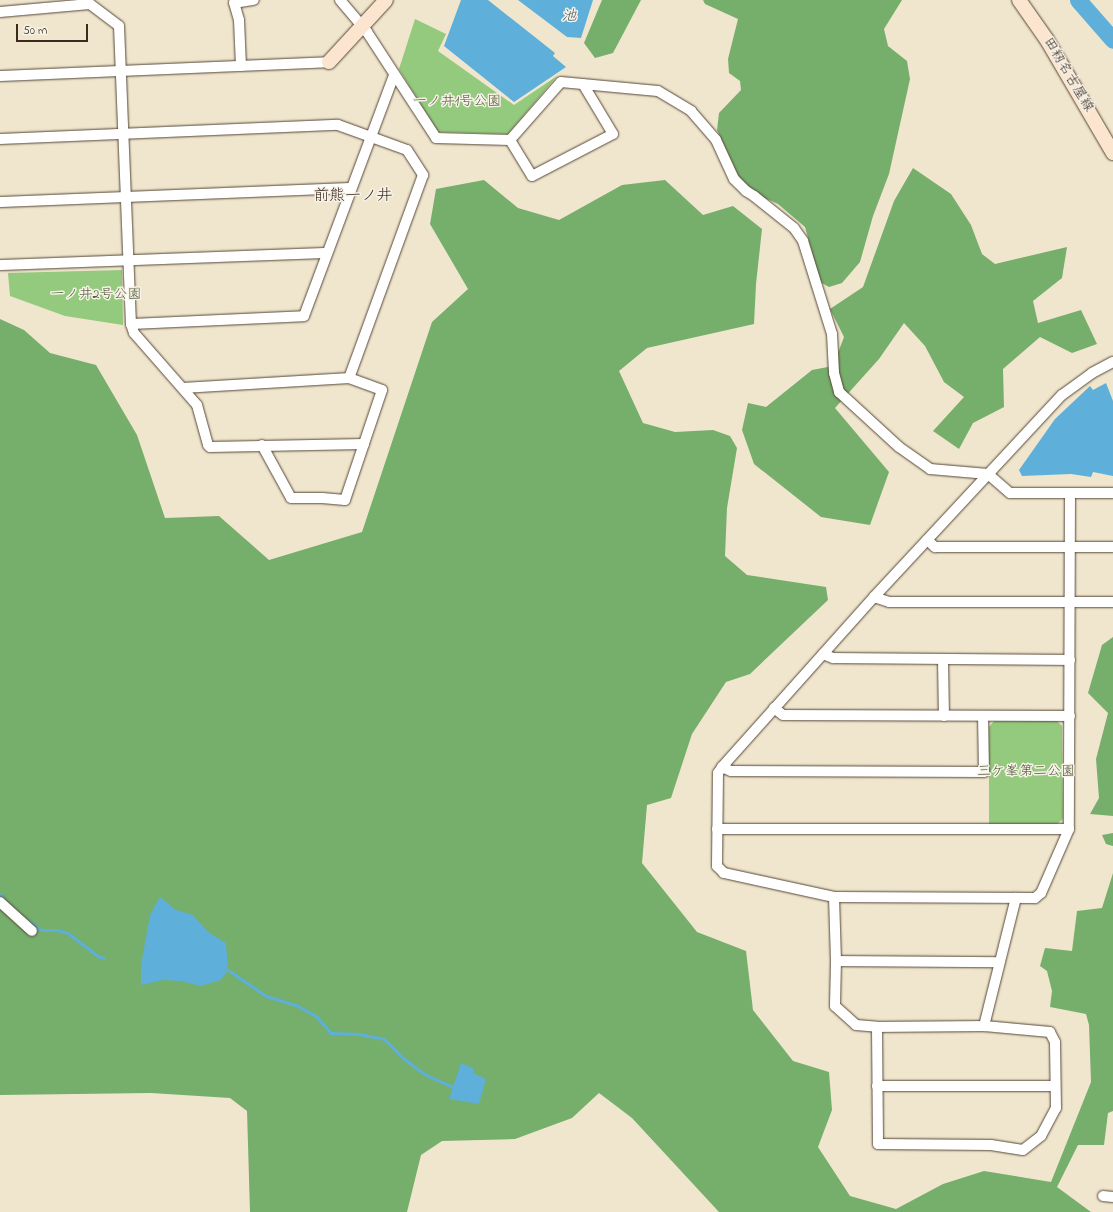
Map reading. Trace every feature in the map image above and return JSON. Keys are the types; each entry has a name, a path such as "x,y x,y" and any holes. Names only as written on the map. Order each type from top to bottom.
{"main road":[{"path":"329,62 362,28 386,0"},
{"name":"田籾名古屋線","path":"1019,0 1047,40 1113,153"}],"street":[{"path":"241,66 239,20 234,2 254,0"},
{"path":"340,0 362,28 367,32 394,76 436,138 510,140"},
{"path":"0,12 90,4 119,26 130,260 131,324 134,332 197,405 208,445 210,447 364,444"},
{"path":"0,76 329,62"},
{"path":"131,324 304,316 394,76"},
{"path":"510,140 561,82 658,91 691,112 716,140 734,179 746,191 794,228 803,241 832,334 834,373 839,392 900,447 930,469 988,474 1010,493 1113,493"},
{"path":"510,140 532,176 613,134 583,84"},
{"path":"0,139 338,125 407,150 423,175 349,378"},
{"path":"0,202 351,188"},
{"path":"0,265 326,254"},
{"path":"1070,493 1071,602 1069,829 1041,893 1035,898 834,897 724,873 717,866 718,773 722,767 874,597 1062,395 1092,373 1113,362"},
{"path":"183,388 349,378 382,390 346,500 291,498 262,445"},
{"path":"927,540 934,547 1113,547"},
{"path":"874,597 889,602 1113,602"},
{"path":"823,654 833,658 1070,660"},
{"path":"943,660 944,716"},
{"path":"774,708 783,715 1070,716"},
{"path":"722,767 731,771 984,772 983,716"},
{"path":"717,829 1069,829"},
{"path":"834,897 836,961 835,1006 856,1025 877,1027 984,1026 1050,1032 1056,1042 1056,1108 1041,1136 1023,1150 991,1144 878,1144 877,1027"},
{"path":"984,1026 1016,898"},
{"path":"0,902 32,932"},
{"path":"836,961 999,962"},
{"path":"877,1086 1056,1086"}],"green space":[{"path":"602,0 641,0 613,53 595,58 584,43"},
{"path":"703,0 902,0 884,29 888,46 907,61 910,79 889,174 873,216 860,262 842,283 829,287 820,282 805,227 778,204 756,194 742,184 717,130 719,113 741,90 740,81 729,73 728,59 738,19 705,4"},
{"name":"一ノ井1号公園","path":"415,19 446,34 438,51 514,105 557,76 508,134 438,132 399,69"},
{"path":"913,168 951,194 971,225 982,254 995,264 1067,247 1062,278 1033,301 1038,323 1081,310 1097,344 1072,353 1040,337 1003,369 1004,407 973,423 959,449 933,431 964,397 944,382 925,346 904,323 879,359 835,408 889,472 870,525 821,517 754,464 742,430 748,403 766,407 812,370 833,366 844,337 830,309 863,287 894,201"},
{"path":"484,180 518,208 559,220 622,185 665,180 703,215 733,206 762,229 756,284 754,324 647,348 619,371 643,423 675,432 713,430 730,436 737,448 727,508 725,556 747,575 826,587 828,600 750,674 726,682 692,734 671,798 647,805 642,863 697,932 746,951 753,1010 793,1061 829,1072 832,1110 818,1147 850,1196 896,1209 943,1184 984,1171 1051,1182 1091,1082 1089,1025 1086,1014 1050,1007 1052,991 1047,971 1040,966 1045,948 1072,951 1077,911 1102,908 1113,873 1113,1111 1108,1113 1104,1145 1078,1145 1057,1187 1091,1212 719,1212 632,1118 599,1093 572,1118 515,1139 442,1141 421,1155 407,1212 250,1212 247,1111 230,1098 151,1093 0,1095 0,319 24,330 50,353 96,365 137,435 165,518 219,516 269,560 362,532 432,322 468,289 430,224 436,189"},
{"name":"一ノ井2号公園","path":"122,270 123,325 65,316 10,296 8,273"},
{"path":"1113,637 1113,816 1090,814 1099,798 1096,759 1108,713 1088,693 1102,645"},
{"name":"三ケ峯第二公園","path":"994,721 1057,721 1062,726 1063,819 1057,824 989,824 989,727"},
{"path":"1113,833 1113,846 1106,844 1102,835"}],"water":[{"path":"461,0 488,0 555,53 553,56 566,67 514,102 444,46"},
{"name":"池","path":"518,0 593,0 581,38 567,37"},
{"path":"1106,383 1113,401 1113,476 1093,472 1091,477 1071,474 1022,476 1019,470 1055,419 1090,386 1093,390"},
{"path":"160,897 176,910 193,915 208,932 226,943 228,970 221,980 201,986 181,981 163,980 141,985 141,965 150,915"},
{"path":"461,1063 473,1068 473,1073 486,1079 479,1104 449,1099"}],"waterway":[{"path":"1078,0 1113,40"},
{"path":"0,894 4,900"},
{"path":"24,918 41,930 57,930 68,933 97,956 104,958"},
{"path":"228,970 266,996 296,1005 316,1016 331,1033 359,1034 384,1039 403,1058 424,1074 453,1087"}],"district":[{"name":"前熊一ノ井","path":"353,196"}]}
